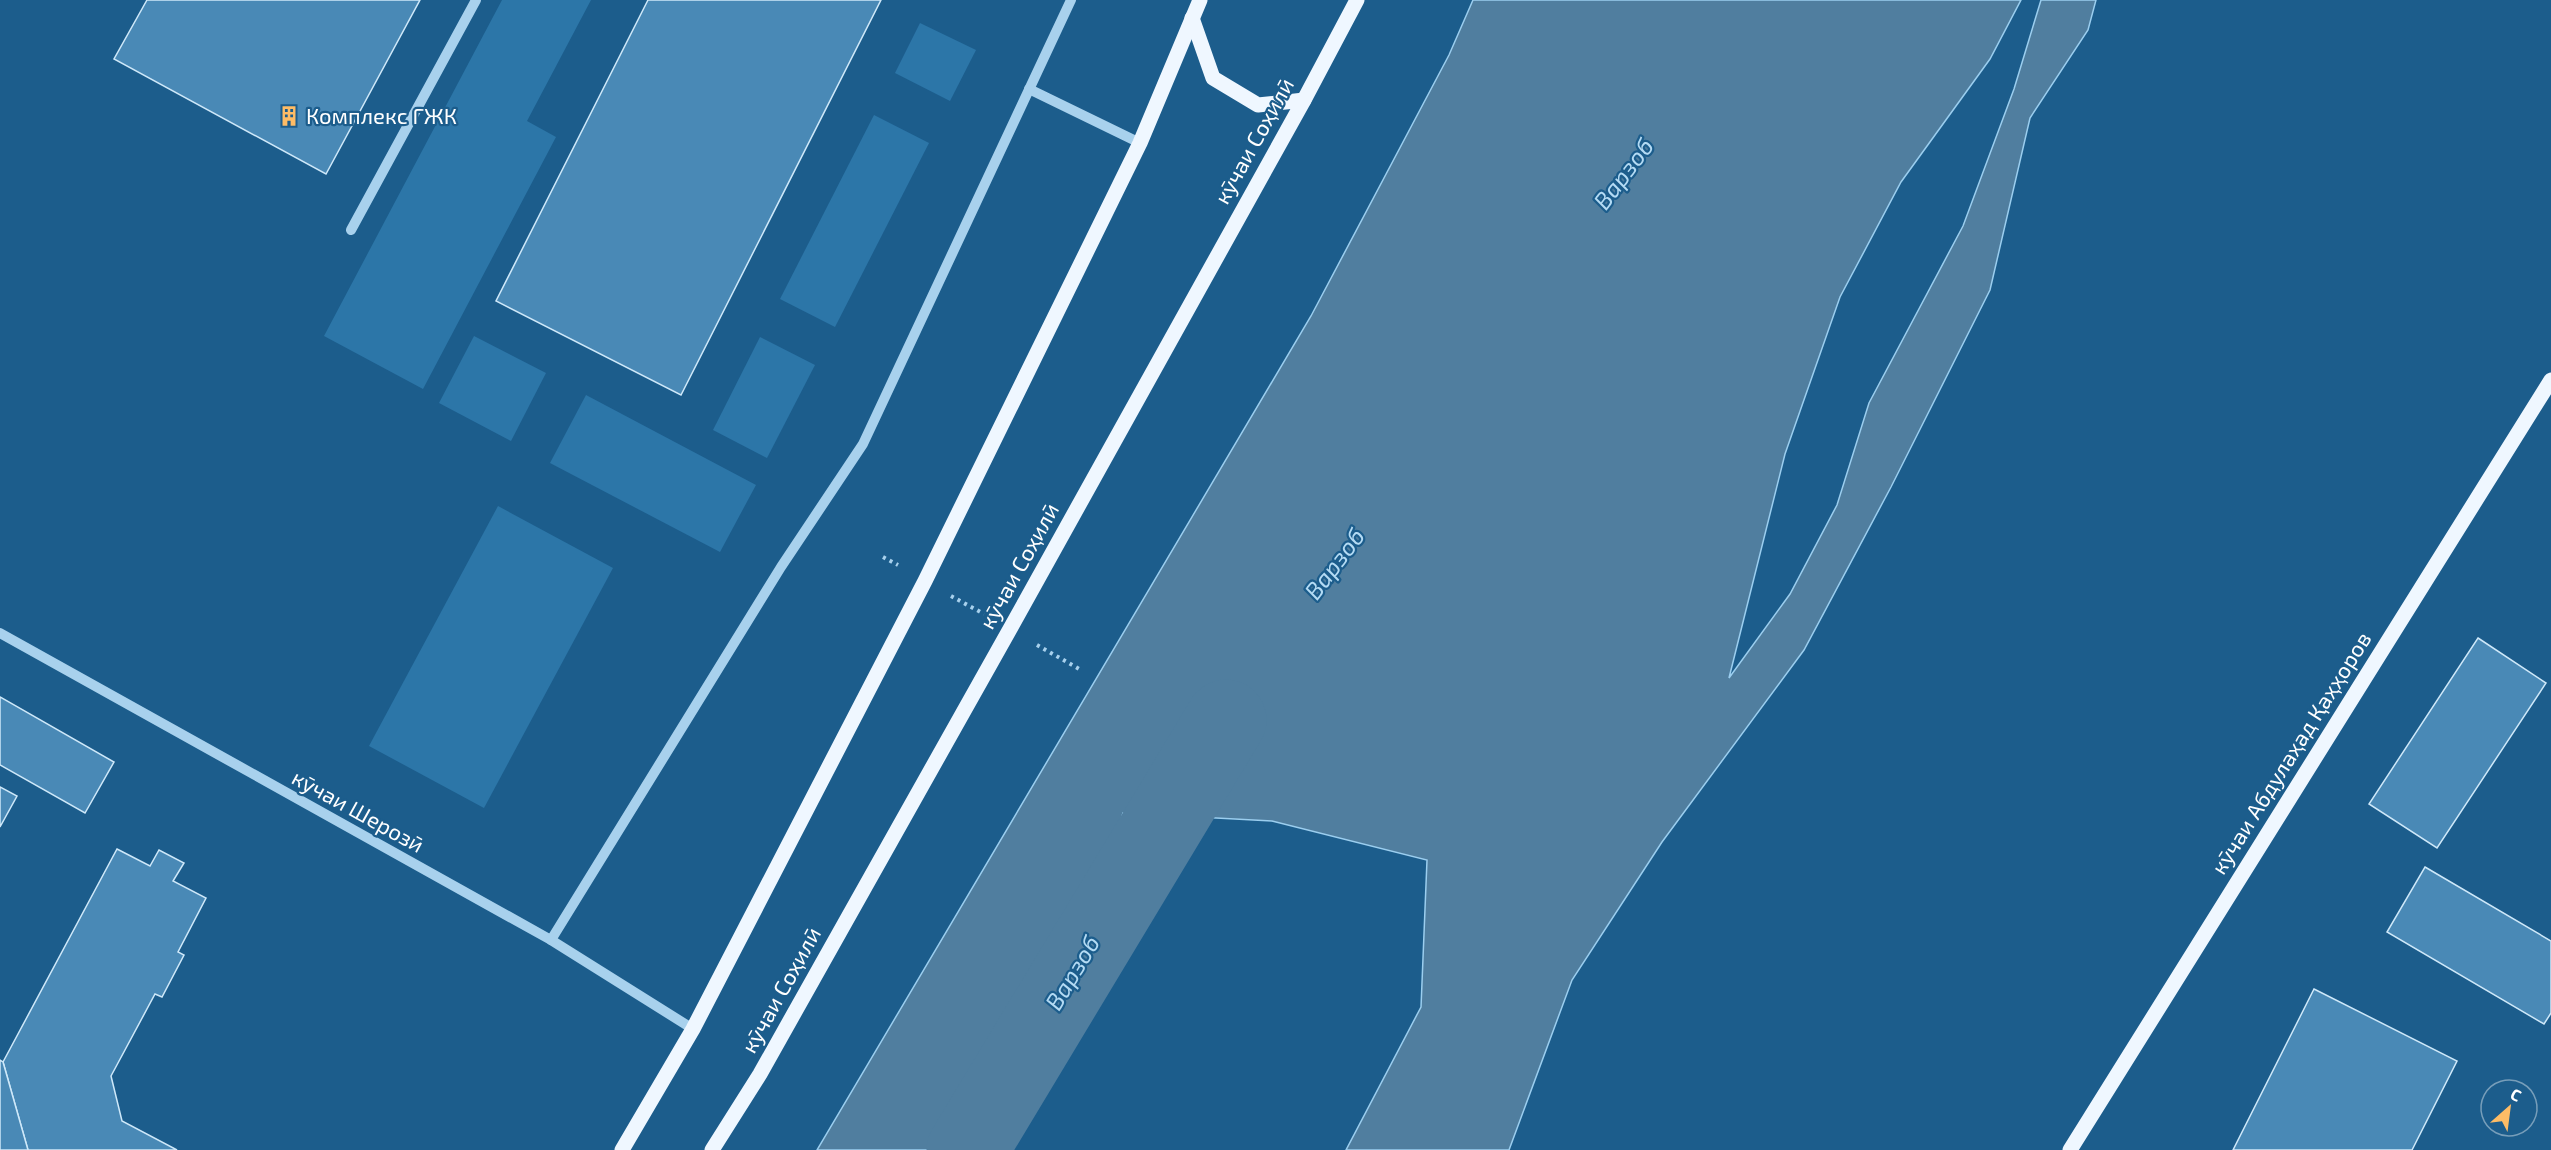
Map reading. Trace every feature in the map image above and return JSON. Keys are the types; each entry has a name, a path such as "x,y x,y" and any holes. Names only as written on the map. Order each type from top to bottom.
{"main road":[{"path":"622,1150 693,1029 925,581 1140,143 1200,0"},
{"name":"кӯчаи Соҳилӣ","path":"712,1150 766,1064 1304,100 1356,0"},
{"path":"1192,18 1213,78 1258,105 1304,100"},
{"name":"кӯчаи Абдулаҳад Қаҳҳоров","path":"2070,1150 2551,380"}],"lane":[{"path":"351,230 476,0"},
{"path":"551,940 782,567 863,444 1071,0"},
{"path":"1029,88 1140,143"},
{"name":"кӯчаи Шерозӣ","path":"0,633 551,940 693,1029"}],"shaded area":[{"path":"502,0 591,0 527,121 556,137 423,389 324,336"},
{"path":"920,23 976,50 950,101 895,73"},
{"path":"874,115 929,143 835,327 780,299"},
{"path":"474,336 546,373 511,441 439,403"},
{"path":"760,337 815,365 767,458 713,430"},
{"path":"586,395 756,485 720,552 550,463"},
{"path":"498,506 613,568 484,808 369,746"}],"water":[{"path":"1473,0 2021,0 1990,59 1901,182 1840,297 1785,454 1729,678 1790,594 1837,505 1869,403 1963,226 2014,89 2041,0 2096,0 2088,30 2030,118 1990,290 1891,487 1804,650 1662,842 1572,980 1509,1150 1346,1150 1421,1007 1427,860 1272,821 1123,813 1090,916 992,1150 817,1150 1311,316 1449,55"}],"building":[{"name":"Комплекс ГЖК","path":"147,0 420,0 326,174 114,59"},
{"path":"648,0 881,0 681,395 496,301"},
{"path":"2478,638 2546,683 2437,848 2369,804"},
{"path":"0,697 114,762 85,813 0,765"},
{"path":"0,787 17,796 0,827"},
{"path":"117,849 150,866 159,850 184,863 173,881 206,898 178,952 184,955 162,997 155,994 111,1076 122,1121 177,1150 28,1150 3,1062"},
{"path":"2425,867 2551,941 2551,1013 2544,1024 2387,932"},
{"path":"2314,989 2457,1061 2412,1150 2233,1150"},
{"path":"0,1060 3,1062 28,1150 0,1150"}],"waterway":[{"name":"Варзоб","path":"967,1150 1226,720"}],"place":[{"name":"Комплекс ГЖК","path":"289,116"}]}
